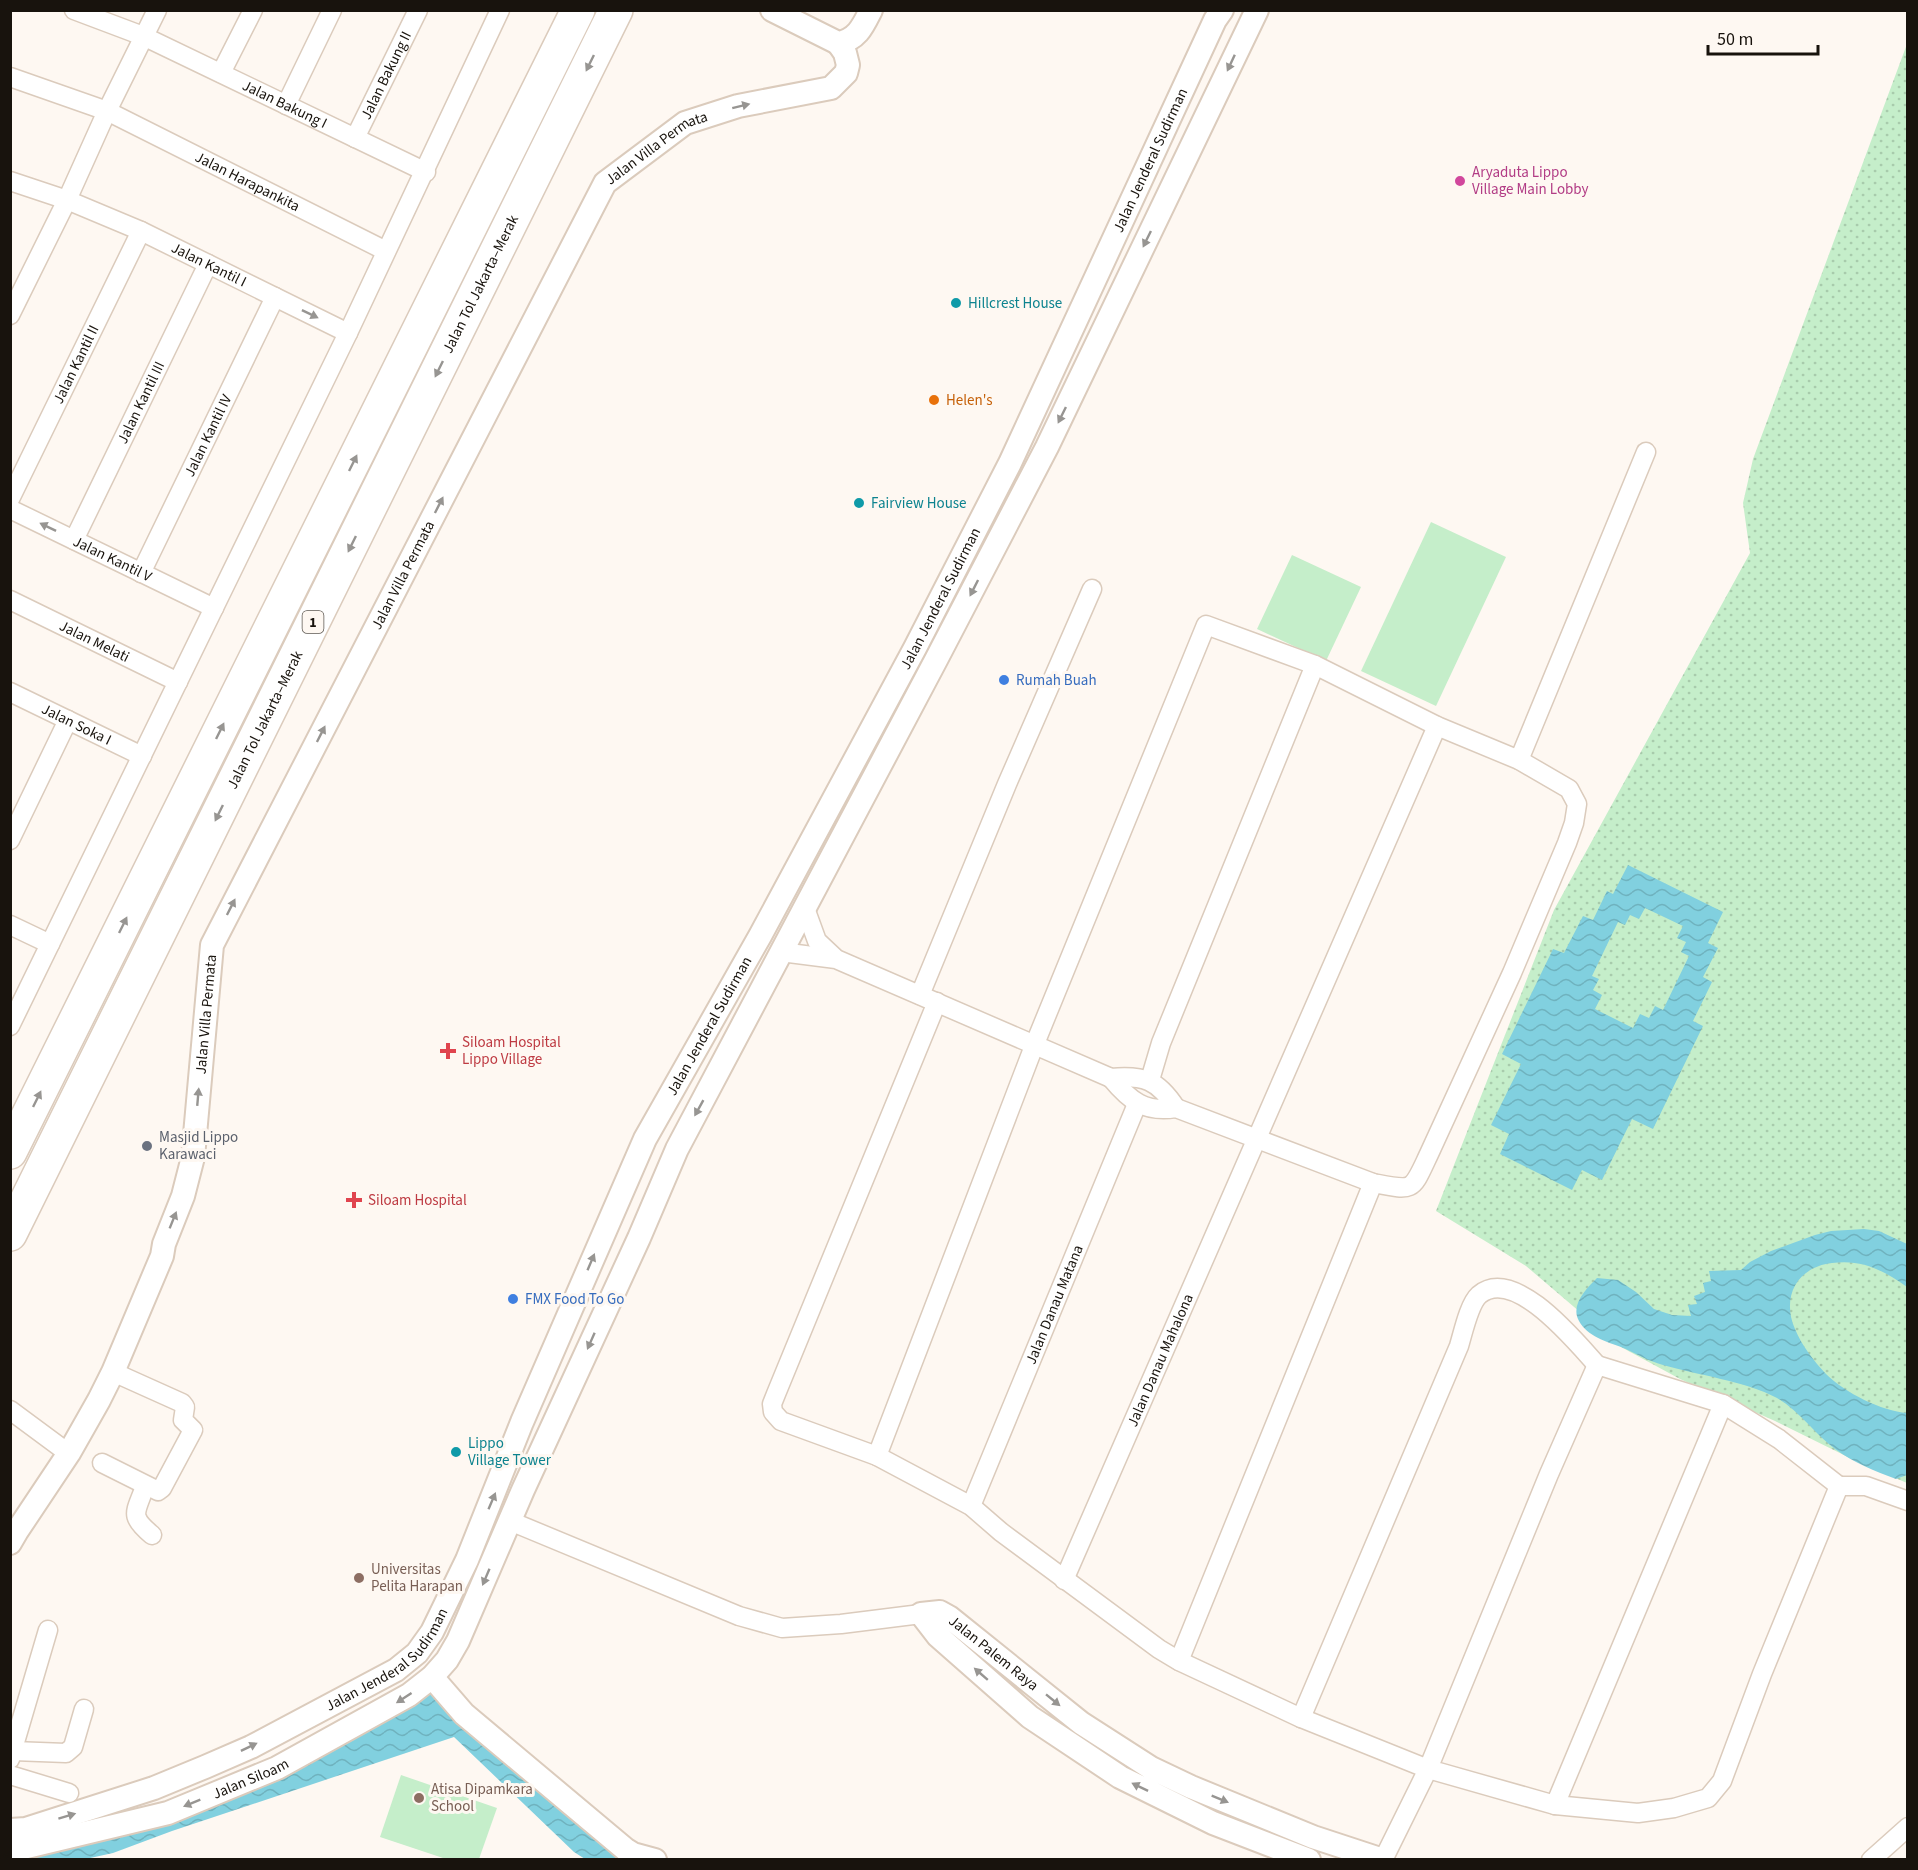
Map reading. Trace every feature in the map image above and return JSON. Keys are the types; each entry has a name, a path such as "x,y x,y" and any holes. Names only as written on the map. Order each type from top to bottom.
{"highway":[{"name":"1","path":"10,1152 578,10"},
{"name":"Jalan Tol Jakarta–Merak","path":"10,1234 616,10"}],"street":[{"name":"Jalan Bakung I","path":"74,10 143,36 426,172"},
{"path":"10,315 157,10"},
{"path":"221,73 253,10"},
{"path":"286,105 332,10"},
{"name":"Jalan Bakung II","path":"355,138 418,10"},
{"path":"10,1026 426,172 500,10"},
{"path":"772,10 838,43 845,53 848,65"},
{"name":"Jalan Villa Permata","path":"10,1543 109,1371 155,1255 164,1244 183,1196 193,1157 212,945 605,183 685,123 738,106 831,88 846,73 871,10"},
{"name":"Jalan Jenderal Sudirman","path":"458,1641 677,1149 1047,447 1257,10"},
{"name":"Jalan Jenderal Sudirman","path":"10,1830 26,1828 143,1792 251,1747 396,1670 417,1653 432,1632 467,1560 522,1422 645,1139 766,926 915,648 1010,463 1219,14"},
{"path":"838,43 861,32"},
{"name":"Jalan Harapankita","path":"10,77 107,111 386,251"},
{"name":"Jalan Kantil I","path":"10,181 67,200 141,231 348,333"},
{"name":"Jalan Kantil II","path":"10,499 141,231"},
{"name":"Jalan Kantil III","path":"74,540 208,264"},
{"name":"Jalan Kantil IV","path":"141,573 275,297"},
{"path":"1519,760 1646,452"},
{"name":"Jalan Kantil V","path":"10,509 214,608"},
{"path":"1092,589 1007,784 928,998 772,1404 773,1412 781,1421 877,1456 971,1506 1064,1580 1159,1649 1179,1661 1301,1718 1428,1769 1555,1805 1638,1814 1674,1808 1708,1798 1722,1781 1762,1674 1839,1486"},
{"name":"Jalan Melati","path":"10,600 178,682"},
{"path":"781,952 836,959 928,998 1034,1046 1111,1078 1123,1093 1137,1104 1161,1110 1176,1108 1373,1183 1406,1189 1415,1182 1512,973 1567,843 1574,823 1577,804 1569,789 1519,760 1437,726 1315,664 1206,625 1034,1046 877,1456"},
{"path":"1150,1080 1161,1043 1315,664"},
{"name":"Jalan Soka I","path":"10,692 142,756"},
{"path":"10,840 68,720"},
{"name":"Jalan Danau Mahalona","path":"1064,1580 1437,726"},
{"path":"805,908 817,941 836,959"},
{"path":"10,925 50,944"},
{"path":"621,1195 631,1196 639,1189 662,1136 686,1095 699,1080 720,1069"},
{"path":"1111,1078 1128,1076 1150,1080 1168,1095 1176,1108"},
{"name":"Jalan Danau Matana","path":"971,1506 1137,1104"},
{"path":"1179,1661 1373,1183"},
{"path":"1301,1718 1459,1346 1476,1299 1495,1288 1505,1289 1528,1299 1561,1325 1597,1365 1724,1404 1779,1439 1839,1486 1866,1486 1908,1501"},
{"path":"1383,1860 1428,1769 1549,1474 1597,1365"},
{"path":"102,1463 158,1491 162,1488 192,1431 192,1428 183,1420 182,1403 109,1371"},
{"path":"1555,1805 1724,1404"},
{"path":"10,1410 64,1450"},
{"name":"Jalan Villa Permata","path":"10,1519 64,1450"},
{"path":"145,1486 136,1516 137,1523 152,1535"},
{"path":"467,1560 478,1555 496,1528 510,1521 739,1616 771,1626 782,1628 841,1624 921,1614"},
{"name":"Jalan Palem Raya","path":"921,1614 940,1612 949,1617 1081,1723 1151,1768 1191,1787 1313,1837 1383,1860"},
{"name":"Jalan Palem Raya","path":"921,1614 938,1636 1030,1717 1120,1777 1213,1823 1309,1860"},
{"path":"48,1630 12,1755 66,1753 73,1747 84,1709"},
{"name":"Jalan Siloam","path":"10,1851 168,1813 277,1768 409,1695 432,1677 447,1660 458,1641"},
{"path":"432,1677 464,1714 625,1849 633,1854 655,1860"},
{"path":"10,1775 69,1792"},
{"path":"1871,1860 1908,1827"}],"green space":[{"path":"1907,44 1907,1483 1680,1379 1621,1347 1526,1266 1436,1211 1554,910 1750,553 1743,503 1753,459"},
{"path":"1431,522 1506,557 1436,706 1361,671"},
{"path":"1292,555 1361,587 1326,661 1257,629"},
{"path":"401,1775 497,1808 479,1859 446,1859 380,1837"}],"water":[{"path":"1628,865 1723,912 1708,943 1718,948 1703,977 1712,982 1693,1021 1703,1026 1653,1129 1632,1119 1602,1180 1582,1170 1572,1190 1500,1154 1509,1134 1491,1125 1521,1064 1502,1054 1553,949 1564,953 1583,916 1593,920 1607,891 1613,894","holes":["1645,908 1683,926 1677,938 1686,942 1681,952 1689,956 1663,1010 1655,1006 1649,1018 1640,1014 1633,1028 1595,1009 1602,995 1593,990 1599,979 1592,976 1618,922 1625,925 1630,915 1639,919"]},
{"path":"1864,1229 1879,1231 1907,1244 1907,1287 1881,1271 1863,1264 1843,1262 1820,1266 1809,1270 1795,1286 1791,1295 1791,1317 1795,1329 1813,1359 1834,1381 1875,1405 1907,1413 1907,1475 1896,1479 1842,1454 1793,1409 1777,1398 1736,1383 1652,1361 1604,1341 1587,1331 1577,1315 1576,1309 1580,1298 1597,1278 1618,1280 1636,1292 1654,1309 1672,1315 1691,1316 1688,1305 1697,1304 1694,1296 1705,1292 1703,1283 1711,1281 1709,1271 1741,1270 1750,1262 1771,1251 1815,1235 1831,1231"},
{"path":"431,1681 631,1859 585,1859 574,1852 454,1737 172,1831 113,1853 81,1860 11,1859 167,1818"}],"place":[{"name":"Aryaduta Lippo Village Main Lobby","path":"1460,181"},
{"name":"Hillcrest House","path":"956,303"},
{"name":"Helen's","path":"934,400"},
{"name":"Fairview House","path":"859,503"},
{"name":"Rumah Buah","path":"1004,680"},
{"name":"Siloam Hospital Lippo Village","path":"448,1051"},
{"name":"Masjid Lippo Karawaci","path":"147,1146"},
{"name":"Siloam Hospital","path":"354,1200"},
{"name":"FMX Food To Go","path":"513,1299"},
{"name":"Lippo Village Tower","path":"456,1452"},
{"name":"Universitas Pelita Harapan","path":"359,1578"},
{"name":"Atisa Dipamkara School","path":"419,1798"}]}
